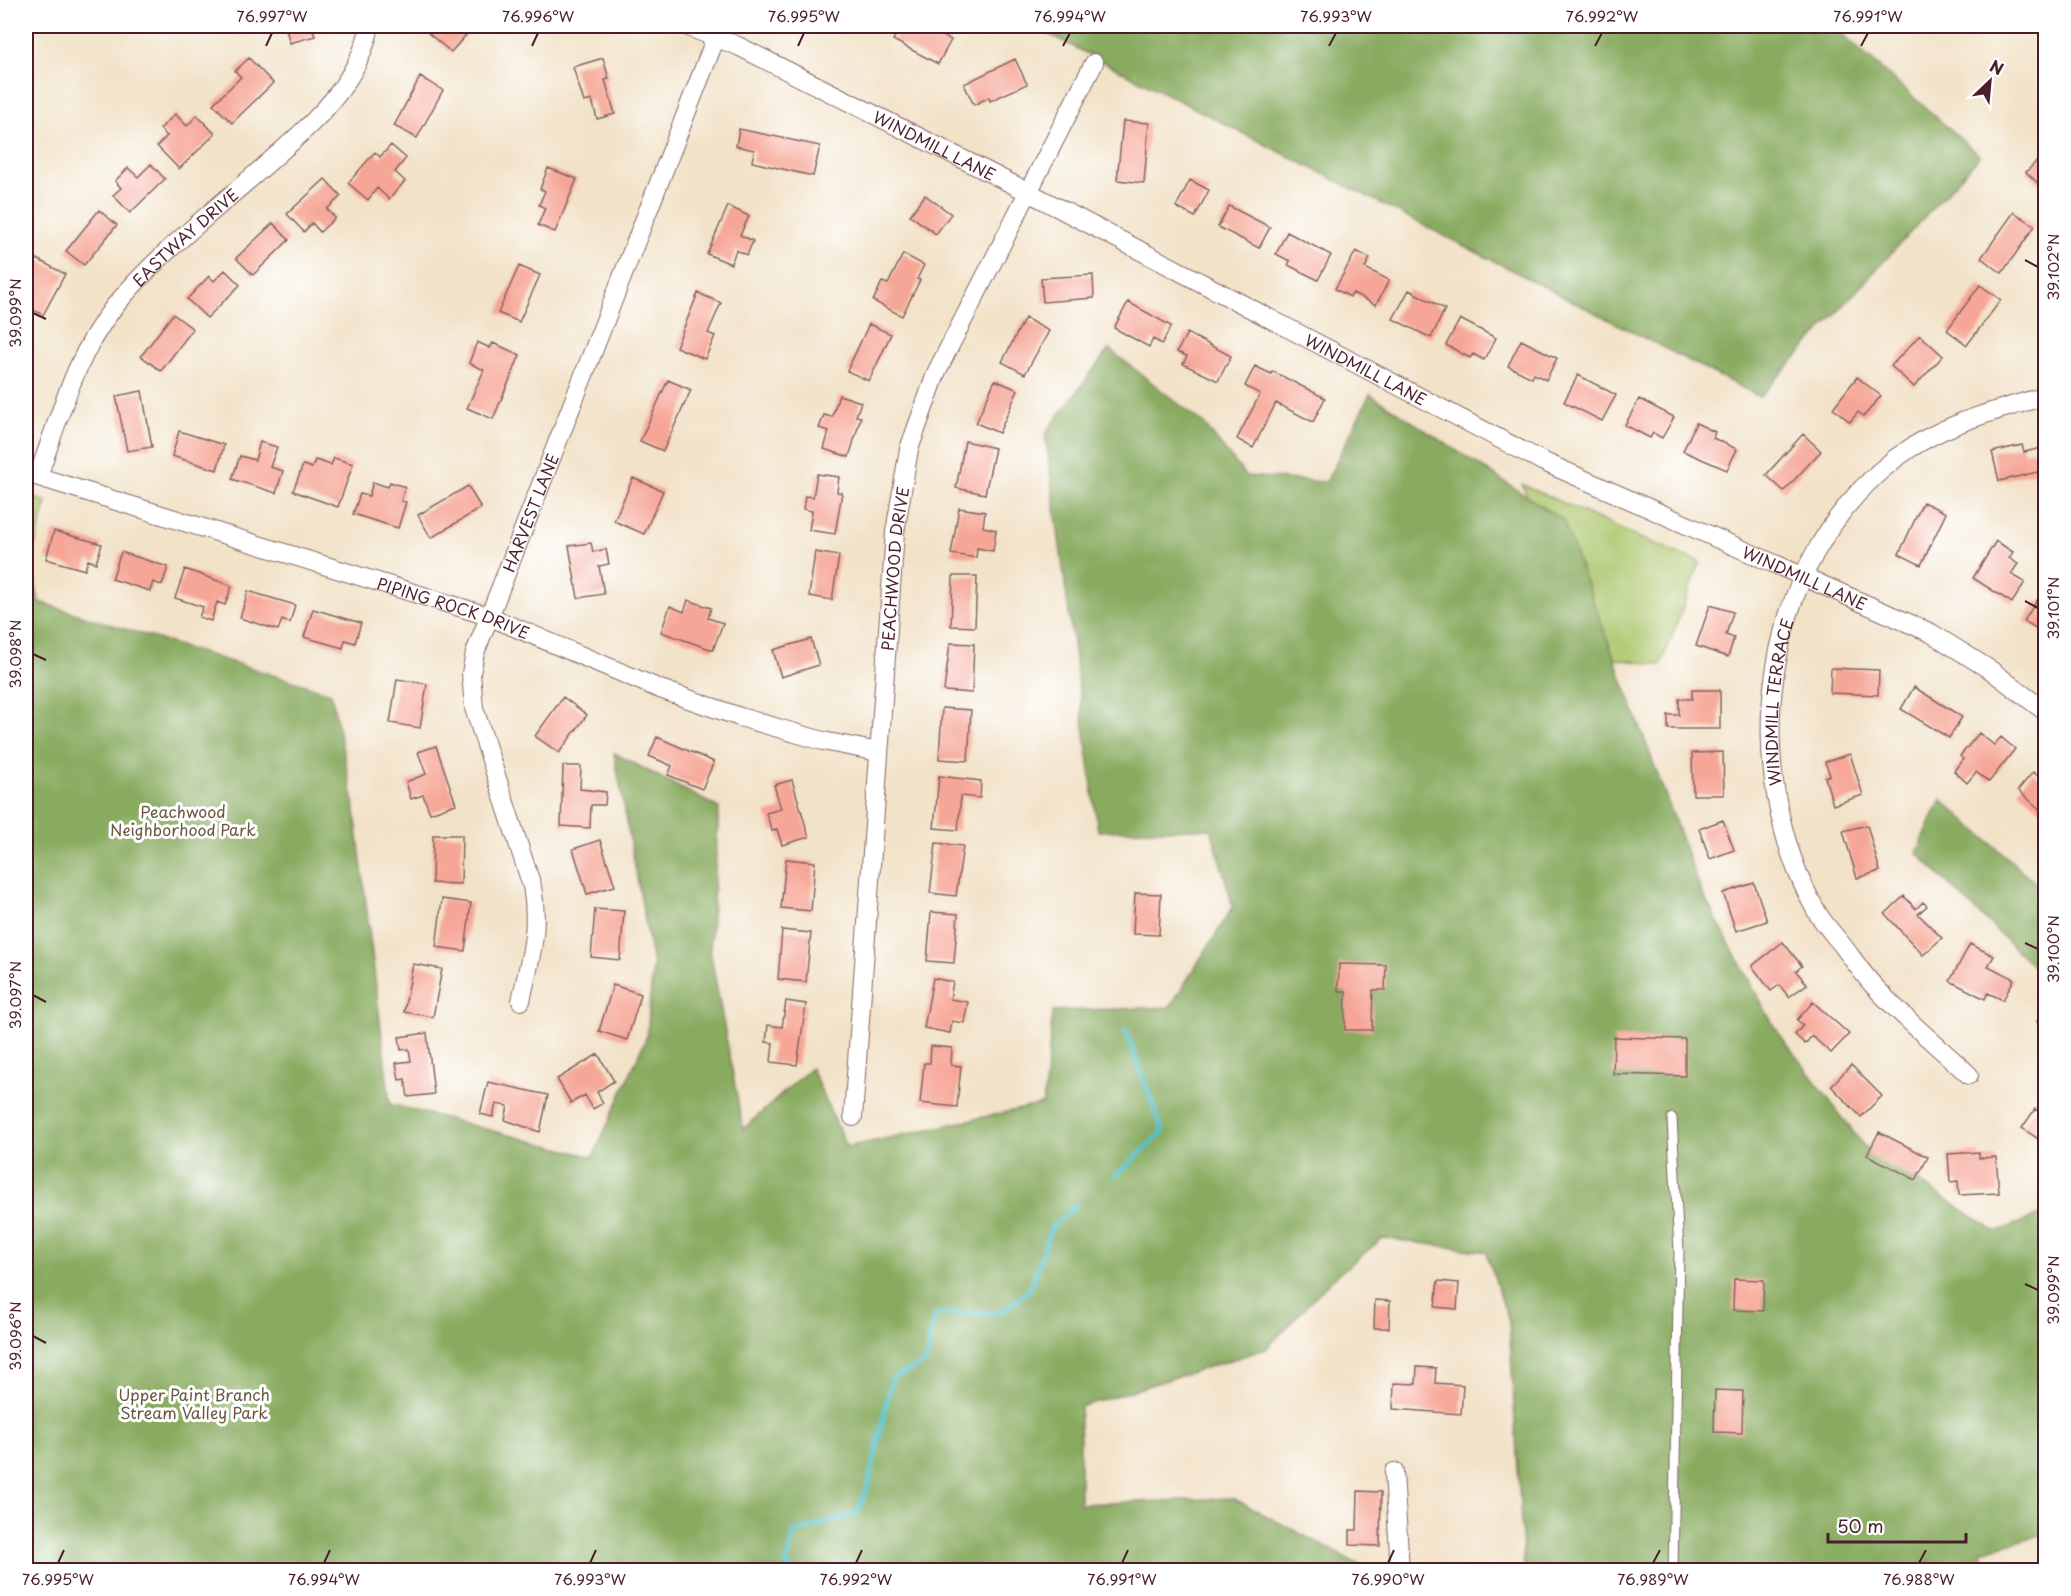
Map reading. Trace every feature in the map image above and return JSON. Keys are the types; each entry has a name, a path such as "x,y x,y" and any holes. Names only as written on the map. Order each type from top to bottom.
{"street":[{"name":"EASTWAY DRIVE","path":"29,475 81,358 113,308 157,261 321,116 357,66 370,26"},
{"name":"WINDMILL LANE","path":"686,26 716,37 1028,192 1542,461 1931,633 1992,671 2046,712"},
{"name":"HARVEST LANE","path":"521,1000 536,928 536,909 532,886 474,708 471,689 475,653 716,37"},
{"name":"PEACHWOOD DRIVE","path":"853,1117 895,532 909,449 937,371 1094,63"},
{"name":"WINDMILL TERRACE","path":"1969,1075 1873,985 1818,914 1792,856 1772,780 1769,711 1780,648 1803,576 1825,535 1849,502 1897,458 1959,421 2046,396"},
{"name":"PIPING ROCK DRIVE","path":"29,475 488,616 696,703 823,741 879,752"},
{"path":"1394,1472 1400,1570"}],"lane":[{"path":"1672,1118 1679,1251 1673,1570"}],"green space":[{"path":"1033,26 1833,26 1980,156 1760,397"},
{"path":"1109,349 1203,423 1246,476 1326,482 1370,394 1563,520 1701,891 1775,1028 1863,1145 1996,1232 2039,1215 2045,1202 2045,1534 1981,1551 1984,1570 1524,1570 1509,1322 1486,1252 1383,1238 1331,1280 1266,1349 1080,1407 1080,1504 1233,1498 1369,1570 966,1570 945,1565 937,1570 26,1570 26,542 39,602 331,693 354,803 390,1104 593,1157 647,1036 653,964 614,753 719,808 710,950 743,1129 811,1068 847,1147 1043,1104 1053,1011 1170,1007 1233,907 1211,829 1098,831 1045,434"},
{"path":"1522,484 1633,535 1700,562 1661,665 1585,655"},
{"path":"26,495 47,502 26,575"},
{"path":"1941,799 2045,891 2045,978 1917,853"}],"building":[{"path":"285,26 312,26 315,36 290,43"},
{"path":"434,26 474,26 451,52 428,33"},
{"path":"901,26 908,26 919,31 923,26 951,40 938,64 893,40"},
{"path":"249,58 273,83 232,123 213,104 241,77 235,71"},
{"path":"603,58 609,79 605,80 615,114 597,119 592,100 584,102 573,67"},
{"path":"1015,59 1027,84 990,101 989,97 974,105 964,84"},
{"path":"420,77 443,90 417,138 394,126"},
{"path":"175,114 187,126 197,115 215,134 179,169 157,146 167,136 160,129"},
{"path":"1123,121 1149,123 1144,183 1117,180"},
{"path":"739,129 820,146 813,176 752,162 754,150 736,146"},
{"path":"391,145 406,158 395,172 405,181 389,199 377,188 368,200 348,183 375,152 380,157"},
{"path":"2046,152 2046,188 2044,189 2026,172"},
{"path":"151,164 165,179 130,213 113,195 121,188 115,181 128,168 138,177"},
{"path":"548,168 577,179 555,232 538,225 545,208 539,205 545,191 540,189"},
{"path":"325,179 341,196 327,209 335,218 320,232 312,223 304,232 287,214"},
{"path":"1190,180 1209,190 1195,217 1176,207"},
{"path":"925,195 951,214 936,234 910,215"},
{"path":"728,206 749,216 740,235 753,241 747,255 736,250 731,264 707,254"},
{"path":"1229,206 1270,227 1259,248 1218,227"},
{"path":"99,210 117,225 84,265 66,251"},
{"path":"2014,212 2035,226 2002,273 1981,258"},
{"path":"273,223 289,240 253,275 236,258"},
{"path":"1287,232 1331,255 1318,280 1288,265 1290,261 1276,254"},
{"path":"1356,251 1370,258 1365,268 1389,280 1376,305 1353,293 1350,297 1335,289"},
{"path":"903,254 924,265 917,279 920,280 902,316 873,301 882,282 888,284"},
{"path":"33,257 65,274 43,315 26,306 26,290 34,274 26,270"},
{"path":"519,266 540,275 519,322 498,313"},
{"path":"225,270 240,285 207,318 187,299 209,276 214,281"},
{"path":"1093,275 1094,298 1043,302 1041,278"},
{"path":"1980,285 2001,300 1967,345 1947,330"},
{"path":"1409,290 1445,309 1431,338 1393,319"},
{"path":"698,293 721,303 708,333 715,336 705,359 676,347"},
{"path":"1128,302 1171,326 1162,344 1153,339 1149,347 1114,328"},
{"path":"173,314 193,329 161,371 141,356"},
{"path":"1025,318 1049,331 1025,374 1002,362"},
{"path":"1460,319 1496,338 1484,360 1473,354 1470,358 1446,345"},
{"path":"869,324 891,334 869,381 847,371"},
{"path":"1187,333 1231,356 1218,381 1183,364 1187,356 1177,352"},
{"path":"1920,335 1943,356 1914,387 1891,366"},
{"path":"1521,340 1557,358 1546,380 1534,374 1532,378 1508,366"},
{"path":"477,342 490,348 493,343 520,355 493,419 467,408 484,370 469,363"},
{"path":"1255,366 1271,374 1272,371 1325,398 1313,422 1276,403 1253,448 1237,439 1260,394 1245,386"},
{"path":"1578,375 1616,395 1602,421 1564,402"},
{"path":"1857,377 1881,396 1864,416 1858,412 1850,422 1833,408"},
{"path":"668,380 691,390 663,451 640,441"},
{"path":"995,380 1018,390 999,433 976,423"},
{"path":"142,391 152,447 127,451 116,396"},
{"path":"839,395 861,402 856,416 861,417 849,457 824,449 829,431 819,428 824,415 832,417"},
{"path":"1639,399 1674,417 1662,438 1653,433 1650,438 1625,425"},
{"path":"1696,423 1715,432 1713,438 1737,449 1727,470 1683,451"},
{"path":"179,431 224,445 217,470 172,456"},
{"path":"1803,434 1821,451 1784,491 1766,475"},
{"path":"965,441 995,448 985,494 956,488"},
{"path":"260,442 277,447 270,467 283,471 276,493 232,479 240,456 255,460"},
{"path":"2022,445 2024,452 2042,448 2046,470 1999,481 1992,452"},
{"path":"334,458 353,464 338,507 293,491 303,465 312,468 315,460 331,465"},
{"path":"817,474 839,477 837,492 842,493 835,534 809,530 812,511 803,509 805,496 813,497"},
{"path":"633,478 663,491 644,534 614,521"},
{"path":"373,482 388,487 390,482 405,487 401,501 406,502 398,528 353,514 360,494 369,496"},
{"path":"468,486 481,508 431,538 418,515"},
{"path":"1923,502 1946,513 1921,565 1899,554"},
{"path":"959,508 985,512 983,527 996,530 993,551 977,548 976,558 951,554"},
{"path":"54,531 102,544 96,563 88,560 85,570 46,559"},
{"path":"1996,541 2013,552 2009,558 2018,564 2011,574 2025,582 2012,603 1973,578"},
{"path":"591,543 593,552 606,549 609,564 599,566 604,594 578,598 569,546"},
{"path":"121,552 168,567 162,585 153,582 150,591 112,579"},
{"path":"815,552 839,556 832,600 809,596"},
{"path":"185,569 232,586 225,605 217,602 211,621 199,617 203,607 175,598"},
{"path":"953,576 977,576 975,627 951,626"},
{"path":"248,591 295,605 290,623 282,620 278,630 240,618"},
{"path":"688,600 711,608 708,618 723,623 713,650 661,632 670,606 684,612"},
{"path":"2037,600 2046,605 2046,634 2024,621"},
{"path":"1710,605 1733,612 1726,635 1734,638 1728,657 1696,646"},
{"path":"313,609 361,623 355,643 345,640 343,648 304,637"},
{"path":"811,639 819,665 781,677 773,650"},
{"path":"950,643 974,644 972,693 944,691"},
{"path":"1831,668 1879,670 1878,695 1830,693"},
{"path":"397,679 427,684 420,728 390,723"},
{"path":"1914,687 1962,717 1949,738 1901,709"},
{"path":"1692,690 1720,690 1720,729 1668,729 1668,715 1679,715 1679,699 1692,699"},
{"path":"563,697 587,715 559,753 535,736"},
{"path":"942,708 971,710 968,761 939,759"},
{"path":"1979,733 1994,745 2001,737 2015,749 1989,782 1976,772 1967,783 1954,771 1963,759 1960,756"},
{"path":"657,737 714,762 702,789 668,775 672,766 649,756"},
{"path":"436,746 456,804 430,813 423,795 411,799 406,782 426,774 418,752"},
{"path":"1723,752 1724,795 1693,795 1692,753"},
{"path":"1850,754 1863,795 1833,805 1825,777 1830,775 1825,762"},
{"path":"563,766 581,766 580,789 606,792 605,805 591,805 590,828 561,826"},
{"path":"2033,772 2046,783 2046,815 2018,790"},
{"path":"939,776 981,781 980,798 961,796 958,830 934,828"},
{"path":"792,780 809,837 782,845 777,829 772,831 766,813 781,809 774,785"},
{"path":"1723,820 1734,850 1710,859 1699,829"},
{"path":"1867,825 1880,871 1857,878 1843,831"},
{"path":"433,835 462,835 461,884 432,883"},
{"path":"600,840 615,886 587,894 573,849"},
{"path":"936,843 963,846 956,896 930,893"},
{"path":"786,859 815,862 811,911 781,908"},
{"path":"1754,883 1767,921 1736,931 1723,893"},
{"path":"1135,893 1161,894 1159,935 1133,934"},
{"path":"1904,896 1916,909 1923,902 1927,906 1918,914 1942,938 1923,955 1885,914"},
{"path":"442,899 471,903 465,951 436,947"},
{"path":"595,909 624,911 620,960 591,957"},
{"path":"931,912 958,914 954,963 927,961"},
{"path":"782,930 811,933 806,982 778,979"},
{"path":"1783,942 1802,966 1796,971 1807,984 1789,997 1779,985 1771,991 1752,966"},
{"path":"1970,944 1994,956 1988,966 2014,979 2003,1000 1988,993 1985,999 1950,981"},
{"path":"413,964 442,969 433,1017 404,1012"},
{"path":"1339,964 1386,965 1385,990 1373,990 1372,1030 1345,1030 1346,991 1338,991"},
{"path":"933,978 953,982 950,999 968,1002 964,1023 952,1021 950,1033 924,1028"},
{"path":"613,985 641,994 627,1040 599,1031"},
{"path":"786,1001 806,1004 797,1065 771,1062 773,1043 766,1042 768,1025 782,1027"},
{"path":"1813,1002 1849,1034 1831,1053 1812,1036 1805,1044 1795,1035 1803,1025 1797,1020"},
{"path":"2046,1018 2046,1043 2045,1043 2037,1021"},
{"path":"427,1033 434,1094 408,1097 405,1079 399,1080 396,1063 411,1061 409,1049 401,1050 399,1037"},
{"path":"1614,1037 1685,1039 1685,1076 1613,1074"},
{"path":"931,1046 952,1048 951,1065 961,1066 957,1107 920,1103 924,1063 930,1063"},
{"path":"598,1054 614,1081 597,1092 603,1103 593,1109 585,1095 571,1103 557,1079"},
{"path":"1851,1065 1882,1096 1861,1117 1831,1086"},
{"path":"488,1082 548,1095 540,1132 505,1120 508,1106 496,1104 493,1117 480,1114"},
{"path":"2035,1109 2046,1116 2046,1144 2022,1128"},
{"path":"1879,1132 1928,1157 1916,1180 1867,1155"},
{"path":"1979,1152 1979,1158 1996,1157 1999,1193 1959,1195 1958,1181 1950,1182 1948,1154"},
{"path":"1734,1279 1764,1280 1763,1311 1733,1310"},
{"path":"1438,1281 1459,1283 1457,1309 1435,1307"},
{"path":"1375,1300 1390,1301 1389,1328 1374,1328"},
{"path":"1417,1367 1436,1368 1435,1383 1463,1385 1461,1414 1393,1409 1394,1383 1416,1384"},
{"path":"1715,1390 1743,1391 1742,1433 1714,1432"},
{"path":"1358,1491 1381,1492 1380,1546 1350,1545 1350,1530 1357,1530"},
{"path":"2034,1565 2035,1570 2008,1570 2008,1569"}],"waterway":[{"path":"1115,1176 1163,1132 1125,1029"},
{"path":"793,1570 786,1565 794,1532 857,1514 869,1483 892,1378 925,1363 935,1314 1002,1312 1030,1289 1051,1228 1076,1205"}],"park label":[{"name":"Peachwood Neighborhood Park","path":"183,820"},
{"name":"Upper Paint Branch Stream Valley Park","path":"194,1403"}]}
